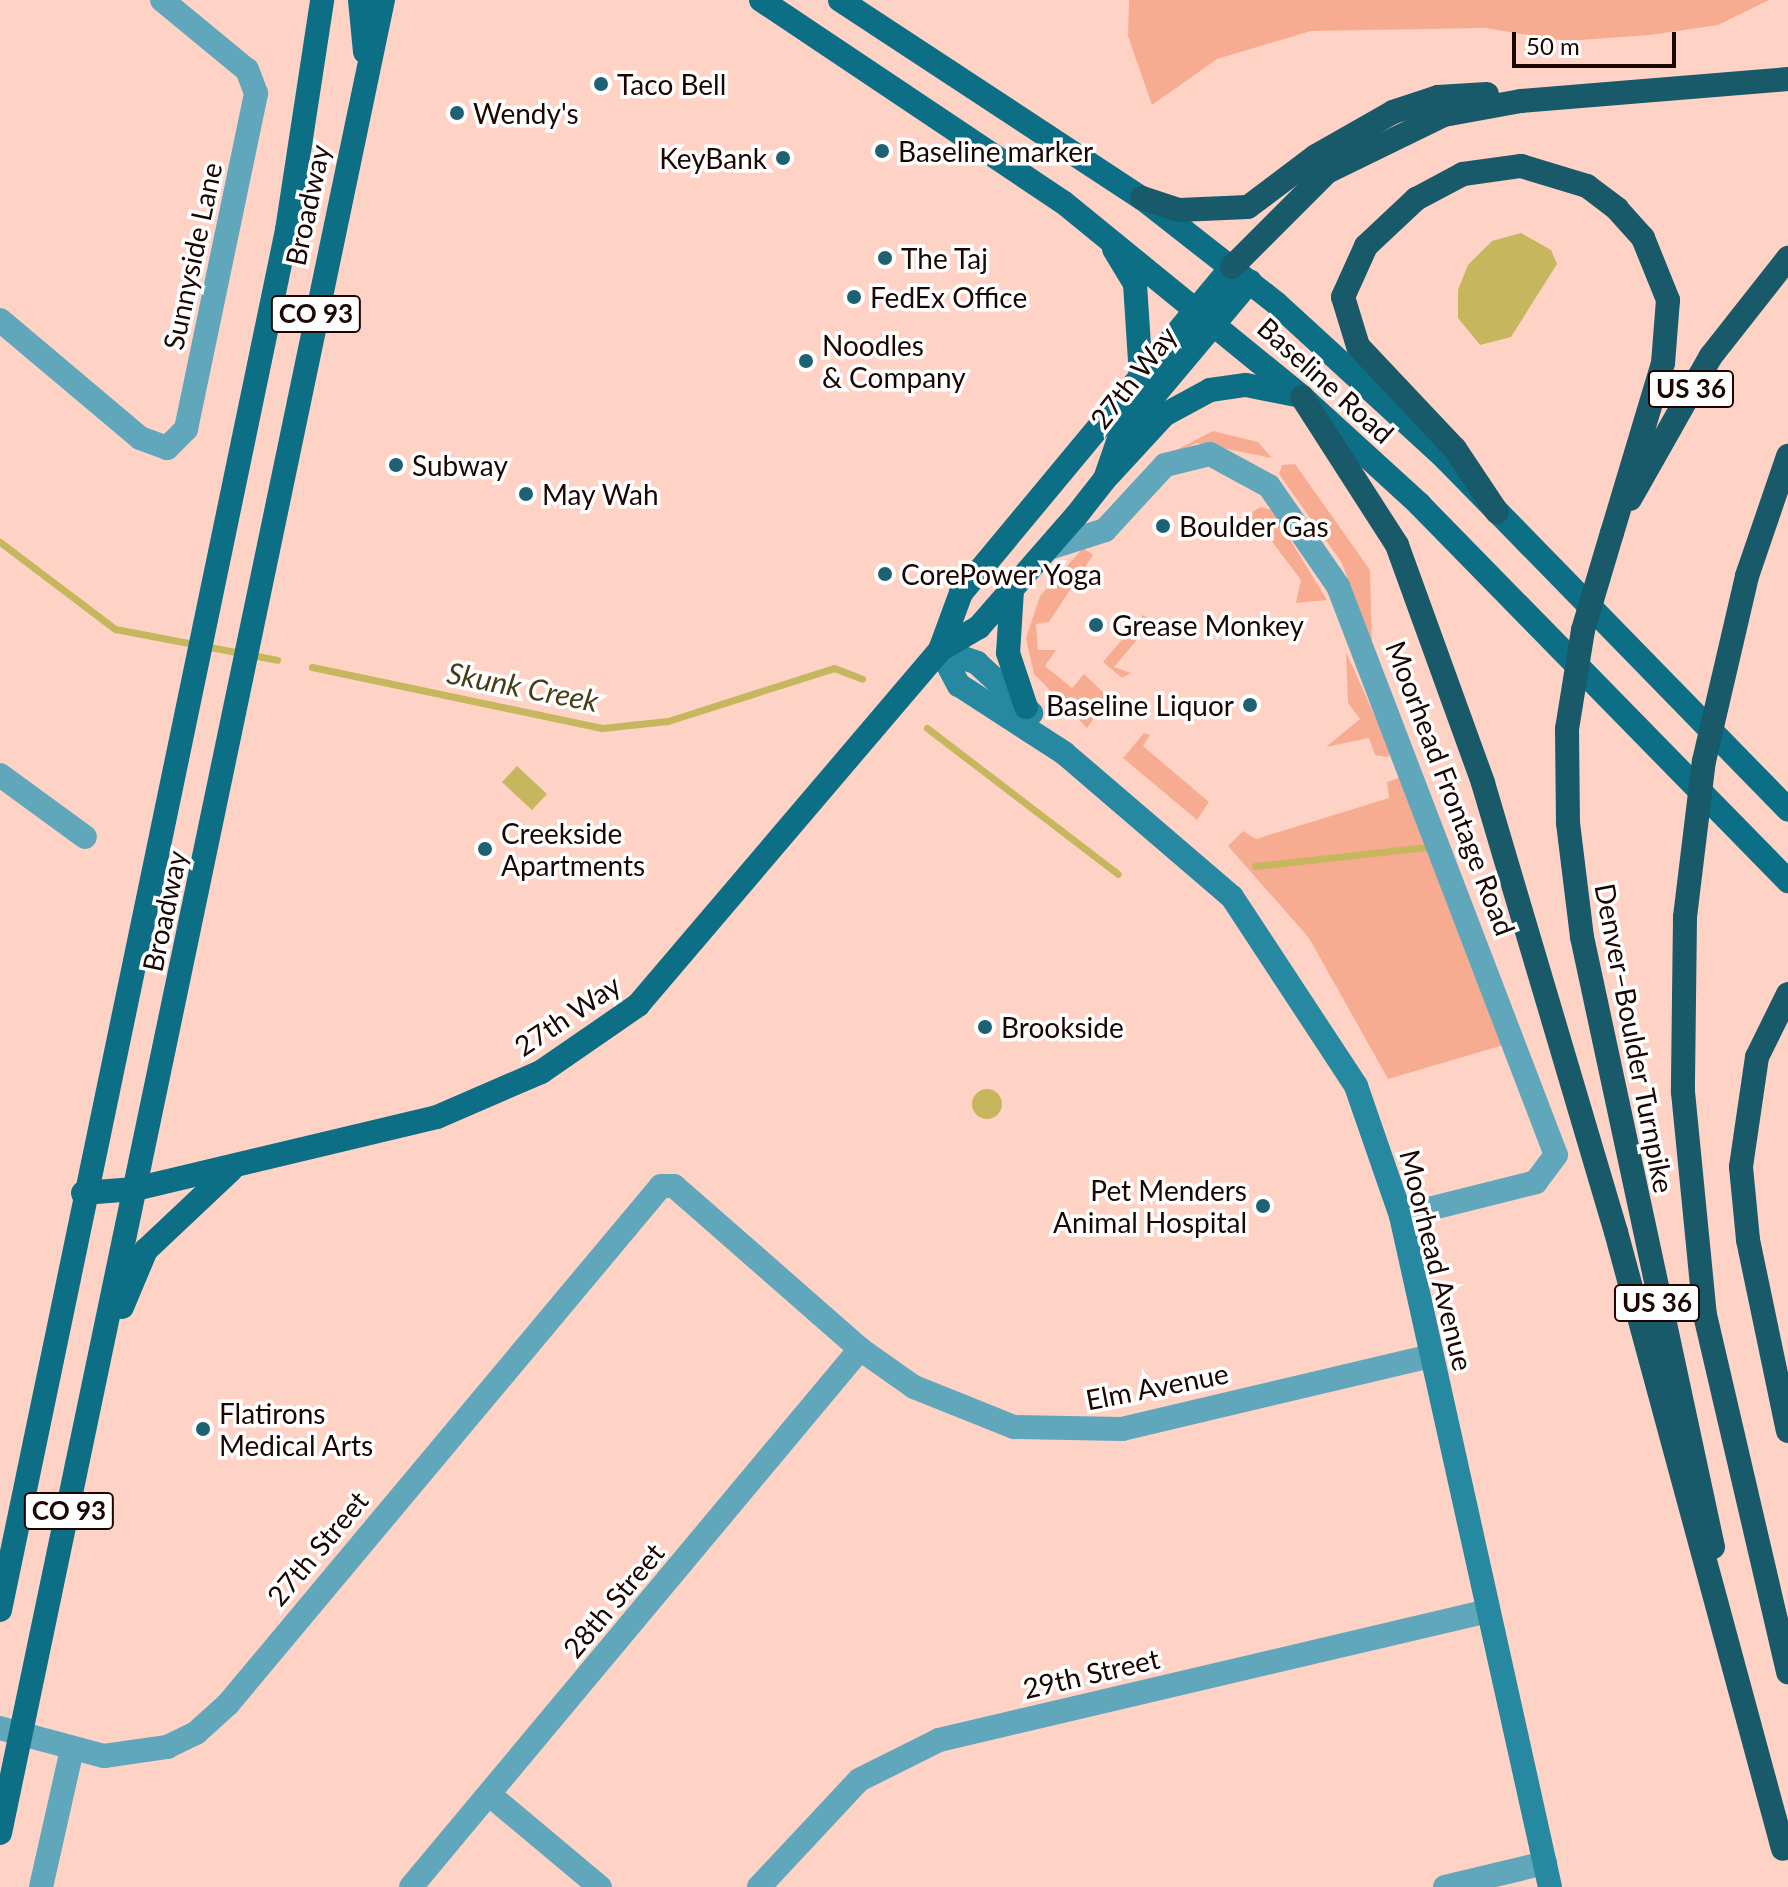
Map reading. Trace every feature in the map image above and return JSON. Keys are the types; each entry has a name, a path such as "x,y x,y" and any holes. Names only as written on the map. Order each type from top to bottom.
{"highway":[{"path":"1241,274 1298,197 1368,148 1444,115 1561,100 1788,79"},
{"path":"1142,198 1196,211 1248,207 1357,130 1424,101 1488,94 1561,100"},
{"path":"1497,512 1455,449 1358,346 1343,297 1366,246 1416,199 1463,174 1521,166 1587,186 1617,209 1643,238 1668,300 1663,363 1612,533"},
{"name":"Denver–Boulder Turnpike","path":"1785,1861 1582,937 1568,823 1567,729 1583,630 1612,533 1711,356 1788,258"},
{"path":"1302,397 1397,545 1483,783 1616,1232 1785,1861"},
{"name":"Denver–Boulder Turnpike","path":"1788,456 1747,576 1704,761 1685,917 1683,1092 1695,1241 1727,1425 1788,1673"},
{"path":"1788,994 1752,1077 1743,1204 1788,1431"},
{"path":"1752,1077 1788,1023"}],"main road":[{"name":"Broadway","path":"0,1610 83,1193 287,230 322,0"},
{"path":"360,0 366,66"},
{"name":"Broadway","path":"0,1833 11,1730 105,1346 135,1189 254,629 366,66 383,0"},
{"name":"Baseline Road","path":"761,0 1101,231 1302,397 1419,504 1788,881"},
{"name":"Baseline Road","path":"840,0 1142,198 1241,274 1369,385 1788,810"},
{"path":"1101,231 1135,284 1141,377"},
{"name":"27th Way","path":"940,650 979,627 1100,486 1120,436 1206,315 1241,274"},
{"name":"27th Way","path":"83,1193 135,1189 235,1167 490,1099 593,1040 676,968 940,650 961,593 1141,377 1206,315"},
{"path":"1100,486 1164,415 1210,390 1246,385 1302,397"},
{"path":"1012,590 1008,653 1026,707"},
{"path":"105,1346 146,1250 235,1167"}],"street":[{"name":"Sunnyside Lane","path":"0,320 140,438 167,448 186,429 256,93 247,70 162,0"},
{"name":"Moorhead Frontage Road","path":"1049,548 1105,530 1165,465 1195,453 1223,457 1269,486 1345,601 1556,1155 1536,1182 1401,1216"},
{"path":"1100,486 1105,530"},
{"name":"Moorhead Avenue","path":"940,650 977,663 1026,707 1064,753"},
{"name":"Moorhead Avenue","path":"940,650 959,685 1064,753 1251,919 1356,1086 1401,1216 1548,1875"},
{"path":"0,775 85,837"},
{"name":"Elm Avenue","path":"643,1204 661,1186 674,1186 860,1349 955,1408 1061,1433 1122,1429 1430,1356"},
{"name":"27th Street","path":"11,1730 104,1756 167,1747 228,1704 643,1204"},
{"name":"28th Street","path":"411,1887 491,1796 860,1349"},
{"name":"29th Street","path":"759,1887 859,1780 939,1740 1488,1611"},
{"path":"41,1887 72,1749"},
{"path":"491,1796 600,1887"},
{"path":"1445,1887 1548,1875"}],"shaded area":[{"path":"1129,0 1769,0 1718,25 1650,35 1565,41 1485,28 1311,31 1217,59 1152,105 1128,36"},
{"path":"1521,233 1551,250 1557,264 1511,337 1480,345 1458,318 1458,290 1468,265 1492,241"},
{"path":"1213,431 1258,442 1272,458 1197,443 1153,462"},
{"path":"1295,464 1370,570 1372,646 1342,563 1279,474 1282,465"},
{"path":"1260,507 1272,510 1327,600 1296,603 1301,580 1258,523 1249,539 1232,526"},
{"path":"1083,548 1093,555 1049,622 1036,624 1038,650 1056,650 1045,666 1072,688 1084,674 1109,698 1087,728 1034,674 1026,638 1040,596"},
{"path":"1143,615 1152,622 1114,667 1131,673 1122,678 1103,662"},
{"path":"1346,652 1392,754 1387,757 1375,755 1369,738 1326,747 1360,719 1348,703"},
{"path":"1144,733 1150,735 1143,746 1209,802 1197,820 1123,758"},
{"path":"517,766 547,794 532,810 502,782"},
{"path":"1401,777 1507,1044 1388,1079 1309,938 1228,846 1243,831 1256,839 1389,798 1387,782"},
{"path":"987,1089 998,1093 1002,1104 998,1115 987,1119 976,1115 972,1104 976,1093"}],"waterway":[{"name":"Skunk Creek","path":"0,542 115,629 277,660"},
{"name":"Skunk Creek","path":"312,667 602,728 668,721 834,668 862,679"},
{"name":"Skunk Creek","path":"927,728 1118,874"},
{"name":"Skunk Creek","path":"1255,866 1427,847"}],"place":[{"name":"Taco Bell","path":"601,84"},
{"name":"Wendy's","path":"457,113"},
{"name":"Baseline marker","path":"882,151"},
{"name":"KeyBank","path":"783,158"},
{"name":"The Taj","path":"885,258"},
{"name":"FedEx Office","path":"854,297"},
{"name":"Noodles & Company","path":"806,361"},
{"name":"Subway","path":"396,465"},
{"name":"May Wah","path":"526,494"},
{"name":"Boulder Gas","path":"1163,526"},
{"name":"CorePower Yoga","path":"885,574"},
{"name":"Grease Monkey","path":"1096,625"},
{"name":"Baseline Liquor","path":"1250,705"},
{"name":"Creekside Apartments","path":"485,849"},
{"name":"Brookside","path":"985,1027"},
{"name":"Pet Menders Animal Hospital","path":"1263,1206"},
{"name":"Flatirons Medical Arts","path":"203,1429"}]}
